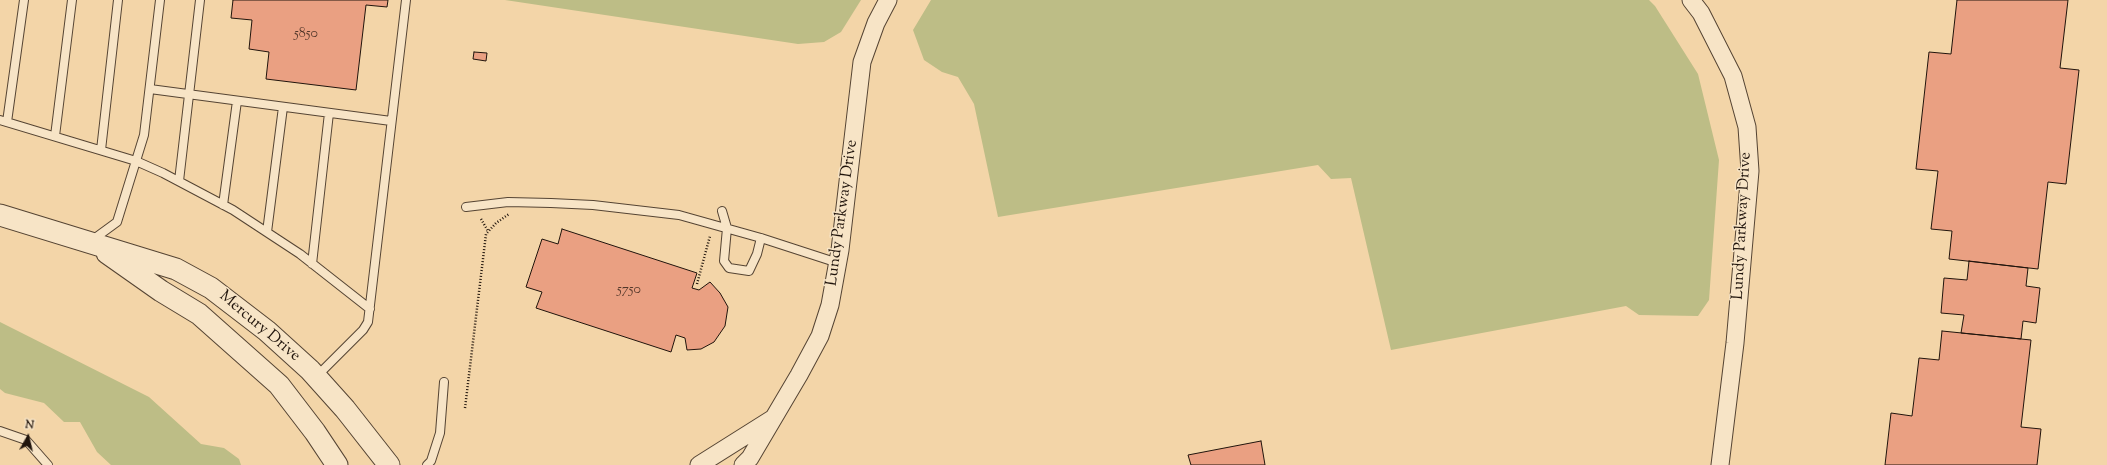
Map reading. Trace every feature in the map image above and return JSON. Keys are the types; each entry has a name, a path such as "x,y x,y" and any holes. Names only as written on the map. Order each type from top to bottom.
{"street":[{"name":"Lundy Parkway Drive","path":"743,465 750,458 774,418 820,336 830,305 838,263 862,62 876,23 888,0"},
{"name":"Lundy Parkway Drive","path":"1691,0 1701,13 1733,76 1746,127 1750,171 1736,336 1720,465"},
{"name":"Mercury Drive","path":"0,215 176,269 211,288 267,331 317,377 346,409 389,465"},
{"name":"Mercury Drive","path":"90,242 161,291 200,314 278,385 315,432 337,465"},
{"name":"Lundy Parkway Drive","path":"698,465 774,418"}],"lane":[{"path":"24,0 4,121 136,161 179,181 223,205 267,232 312,264 370,309"},
{"path":"55,136 72,0"},
{"path":"101,150 118,0"},
{"path":"90,242 117,222 144,135 160,0"},
{"path":"179,181 200,0"},
{"path":"317,377 363,330 368,322 406,0"},
{"path":"150,89 392,121"},
{"path":"223,205 237,101"},
{"path":"267,232 283,107"},
{"path":"312,264 329,113"},
{"path":"466,207 508,202 592,205 679,215 761,238 838,263"},
{"path":"722,211 727,228 724,261 729,268 749,271 757,254 761,238"},
{"path":"427,465 431,461 440,433 444,382"},
{"path":"0,431 26,440 48,465"}],"path":[{"path":"465,408 485,239 488,231 496,223 511,213"},
{"path":"481,219 488,231"},
{"path":"697,284 711,235 704,232"}],"green space":[{"path":"505,0 861,0 841,32 824,42 798,44"},
{"path":"931,0 1649,0 1655,6 1698,74 1719,160 1709,300 1698,316 1639,315 1626,306 1391,350 1351,178 1331,179 1318,165 998,217 974,104 958,77 942,72 924,60 913,30"},
{"path":"0,322 149,397 201,444 224,448 239,459 241,465 111,465 97,452 80,422 64,422 44,403 5,393 0,389"}],"building":[{"path":"233,0 388,0 387,7 366,5 356,90 266,79 269,52 249,49 252,20 231,18"},
{"path":"1957,0 2068,0 2060,68 2079,70 2066,184 2048,182 2038,269 1949,259 1952,231 1931,229 1938,171 1916,169 1929,52 1951,54"},
{"path":"474,52 487,53 486,61 473,59"},
{"path":"562,229 697,273 692,288 699,290 710,282 720,293 728,307 725,326 714,342 701,349 687,350 685,338 676,335 671,352 536,308 542,292 526,287 542,239 558,244"},
{"path":"1969,261 2028,268 2026,286 2040,288 2036,323 2023,321 2021,339 1961,333 1964,315 1941,313 1944,278 1967,280"},
{"path":"1942,331 2031,340 2021,427 2041,429 2037,465 1885,465 1891,413 1912,416 1919,358 1939,360"},
{"path":"1261,441 1265,465 1191,465 1188,455"}]}
